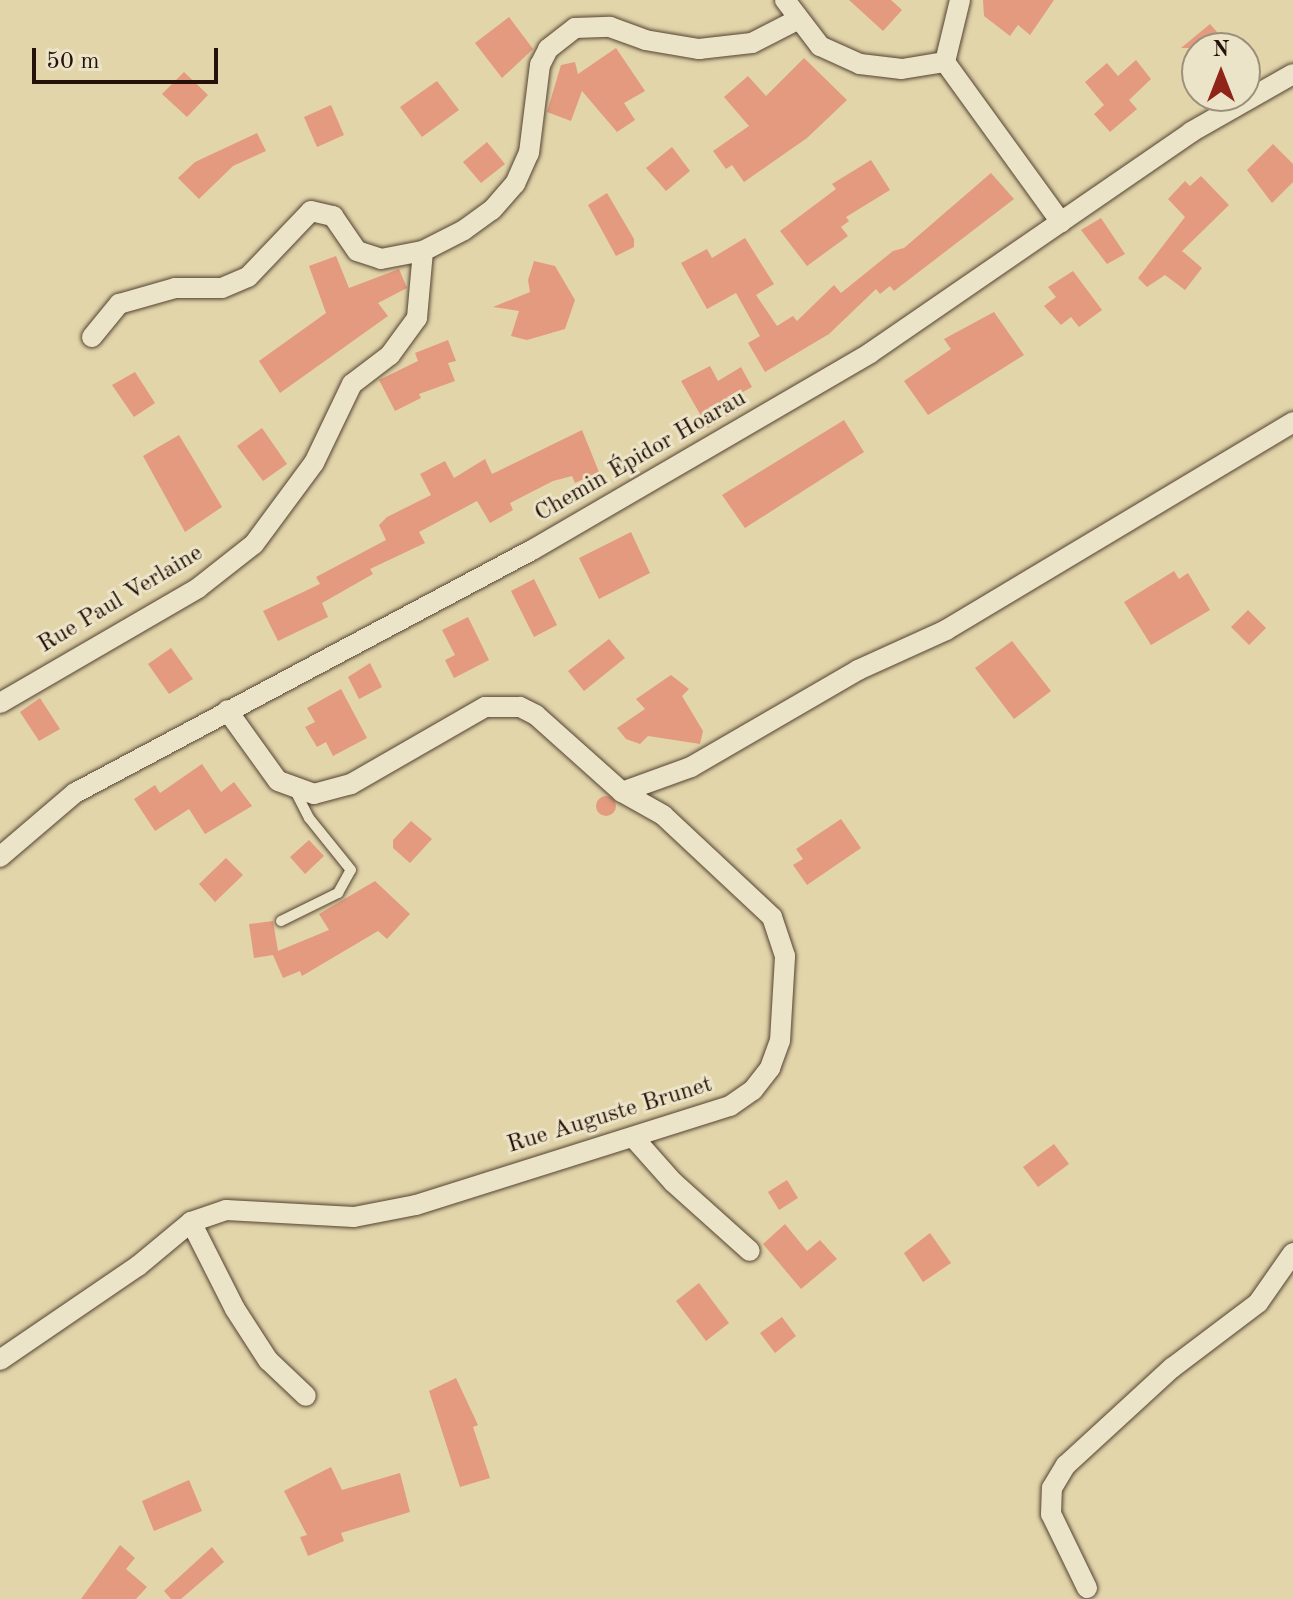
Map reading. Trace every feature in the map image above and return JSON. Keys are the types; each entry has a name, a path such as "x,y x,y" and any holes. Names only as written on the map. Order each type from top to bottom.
{"street":[{"path":"785,0 797,20 820,46 860,64 902,69 945,62"},
{"path":"960,0 945,62 1061,222"},
{"path":"92,337 119,304 175,288 222,288 248,277 311,211 333,216 347,242 368,257 423,251 492,210 515,184 529,153 540,65 560,36 593,24 699,49 752,43 797,20"},
{"name":"Chemin Épidor Hoarau","path":"0,857 75,793 532,550 843,369 1191,132 1293,74"},
{"name":"Rue Paul Verlaine","path":"0,703 198,588 254,544 314,463 352,384 390,355 417,318 423,251"},
{"path":"622,792 691,767 858,670 946,630 1293,422"},
{"name":"Rue Auguste Brunet","path":"0,1360 138,1266 191,1222 226,1210 354,1217 416,1205 730,1106 753,1090 780,1041 785,956 772,917 663,815 622,792 536,715 502,705 469,714 333,792 295,790"},
{"path":"227,710 266,767 295,790"},
{"path":"633,1137 673,1182 750,1251"},
{"path":"191,1222 235,1309 268,1360 306,1396"},
{"path":"1087,1588 1051,1514 1052,1488 1066,1465 1172,1368 1258,1303 1293,1253"}],"lane":[{"path":"281,921 338,893 351,870 309,818 295,790"}],"building":[{"path":"849,0 891,0 902,10 883,31"},
{"path":"983,0 1054,0 1030,35 1018,25 1010,36 984,16"},
{"path":"509,17 533,49 502,78 475,43"},
{"path":"1210,24 1217,32 1200,32"},
{"path":"616,48 645,91 624,103 635,120 617,132 582,91 571,121 547,112 561,65 575,62 578,74"},
{"path":"804,58 847,100 807,138 744,182 732,165 726,169 713,151 749,126 724,97 748,76 766,96"},
{"path":"1136,60 1151,79 1129,100 1137,109 1110,132 1094,114 1104,105 1085,82 1107,63 1118,76"},
{"path":"184,72 208,95 187,117 162,94"},
{"path":"437,81 459,110 422,137 400,107"},
{"path":"331,105 344,135 317,147 304,117"},
{"path":"257,133 266,151 233,166 199,199 178,178 195,162"},
{"path":"487,142 505,164 481,183 463,162"},
{"path":"1273,144 1293,164 1293,182 1272,203 1247,170"},
{"path":"672,147 690,171 666,191 646,168"},
{"path":"871,160 890,190 846,217 849,221 841,227 848,236 807,266 780,231 836,189 832,184"},
{"path":"991,173 1014,199 894,291 890,286 880,294 876,289 829,334 765,372 748,343 760,336 736,293 707,309 681,263 707,249 712,258 745,238 774,284 756,295 777,326 793,316 797,321 834,285 841,293 893,251 904,248"},
{"path":"1201,176 1229,205 1182,251 1202,268 1185,290 1165,275 1147,287 1138,278 1185,217 1168,199 1185,181 1190,186"},
{"path":"607,193 634,239 634,247 616,256 588,205"},
{"path":"1101,218 1125,254 1107,264 1081,230"},
{"path":"336,256 349,288 399,269 407,288 378,303 388,316 280,393 259,361 326,313 309,266"},
{"path":"534,261 555,266 575,300 565,329 527,340 511,336 519,311 493,307 530,292 528,280"},
{"path":"1073,271 1102,310 1079,327 1071,317 1061,325 1044,306 1056,297 1048,287"},
{"path":"994,312 1024,355 928,415 904,381 951,349 944,339"},
{"path":"448,340 456,361 448,363 455,381 419,394 421,398 395,411 379,380 418,361 415,353"},
{"path":"710,366 718,381 741,367 752,387 732,398 739,409 708,428 681,381"},
{"path":"135,372 155,403 134,417 112,385"},
{"path":"844,420 864,452 745,528 722,495"},
{"path":"262,428 287,464 263,481 237,446"},
{"path":"582,430 599,472 575,483 572,476 553,481 510,503 513,510 490,523 477,501 419,532 425,543 370,569 373,574 322,603 328,617 278,641 263,611 320,584 316,577 386,540 379,525 387,517 431,495 420,474 445,461 454,478 485,459 492,474"},
{"path":"179,435 222,507 185,532 143,456"},
{"path":"631,532 650,573 599,599 579,558"},
{"path":"1174,571 1179,579 1188,573 1210,610 1151,645 1124,602"},
{"path":"534,579 557,625 534,637 511,591"},
{"path":"1248,610 1266,628 1249,645 1231,627"},
{"path":"468,617 489,660 454,678 445,660 455,655 442,630"},
{"path":"609,639 625,658 584,691 568,671"},
{"path":"1012,641 1051,691 1014,719 975,668"},
{"path":"171,648 193,679 169,694 148,664"},
{"path":"370,663 382,687 359,699 348,677"},
{"path":"671,675 689,689 682,696 703,731 700,744 648,736 640,744 626,739 617,728 645,709 636,699"},
{"path":"341,689 367,738 333,756 326,742 317,747 305,727 315,722 307,708"},
{"path":"40,698 60,729 39,741 20,712"},
{"path":"202,764 221,792 234,782 252,806 205,834 189,809 155,831 134,799 155,785 160,793"},
{"path":"606,796 613,799 616,806 613,813 606,816 599,813 596,806 599,799"},
{"path":"841,819 861,848 807,885 793,865 803,859 796,849"},
{"path":"411,821 432,839 410,863 393,848 393,840"},
{"path":"309,840 324,856 305,874 290,857"},
{"path":"226,858 243,875 215,902 199,884"},
{"path":"375,881 410,914 387,939 378,931 302,976 300,971 283,978 273,955 254,958 249,924 273,921 278,951 329,930 319,914"},
{"path":"1054,1144 1069,1164 1038,1187 1023,1167"},
{"path":"787,1180 798,1198 779,1210 768,1192"},
{"path":"785,1224 807,1251 820,1240 837,1259 801,1289 763,1244"},
{"path":"930,1233 951,1263 923,1282 904,1253"},
{"path":"699,1283 729,1323 706,1341 676,1301"},
{"path":"782,1317 796,1336 775,1353 760,1333"},
{"path":"456,1378 478,1425 473,1427 490,1478 460,1487 429,1391"},
{"path":"331,1467 342,1490 400,1473 410,1512 341,1533 344,1541 308,1556 300,1537 307,1535 284,1491"},
{"path":"189,1480 202,1511 154,1531 142,1501"},
{"path":"120,1545 135,1558 126,1569 147,1587 136,1599 81,1599"},
{"path":"212,1547 224,1562 181,1599 171,1599 164,1591"}]}
